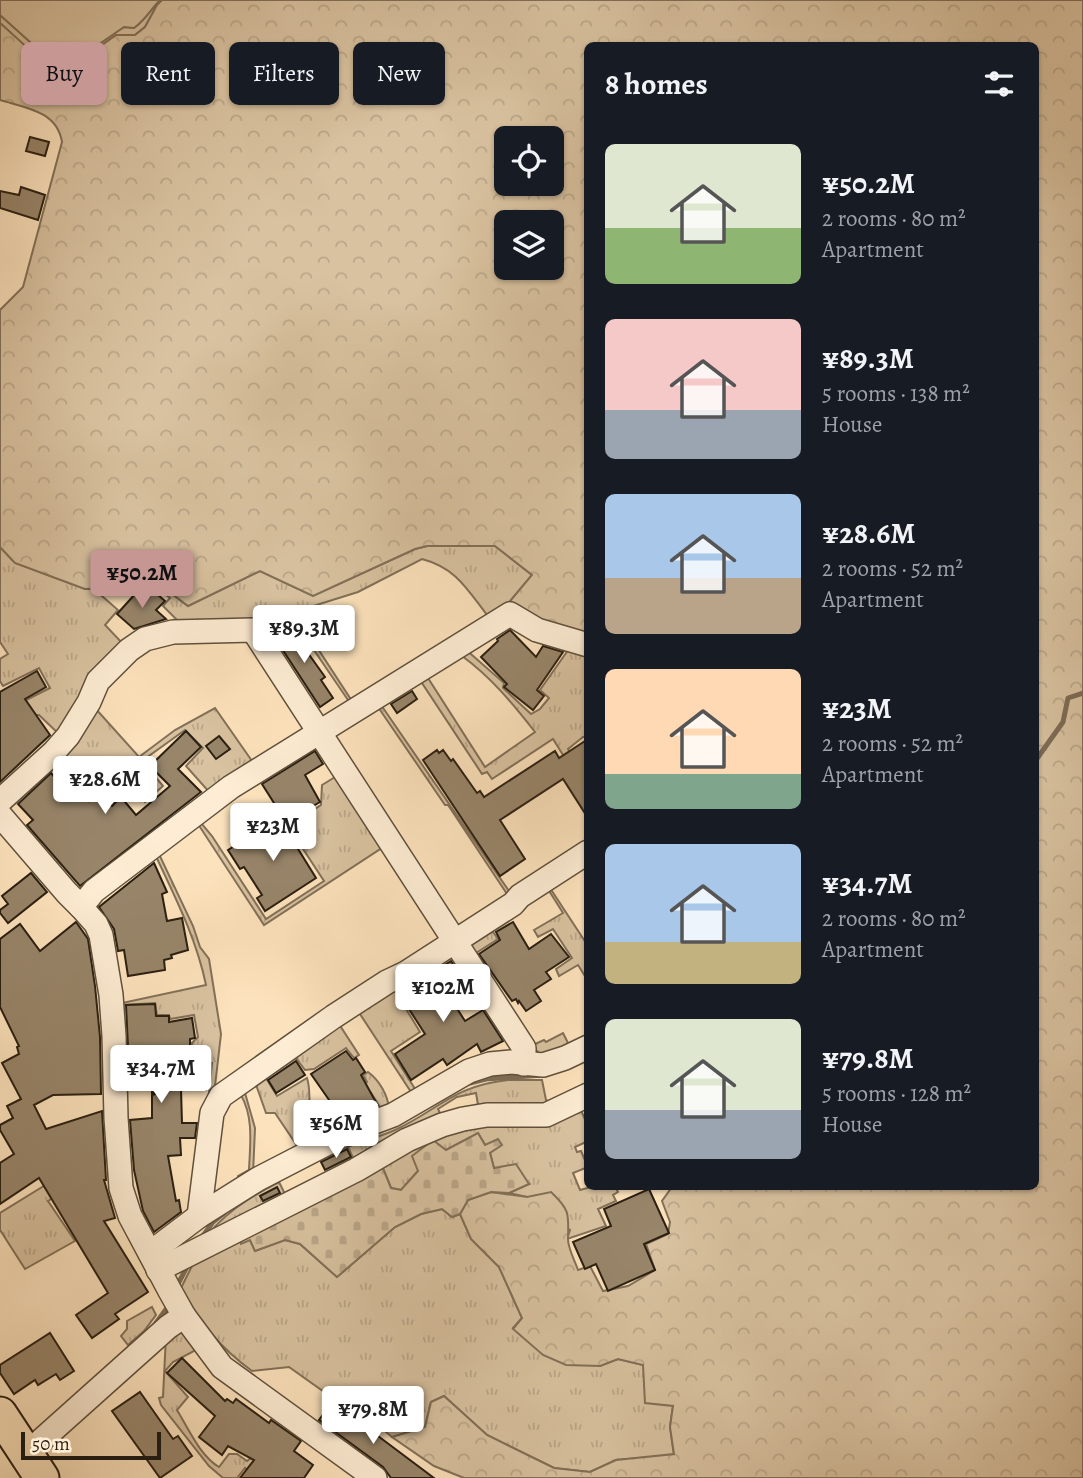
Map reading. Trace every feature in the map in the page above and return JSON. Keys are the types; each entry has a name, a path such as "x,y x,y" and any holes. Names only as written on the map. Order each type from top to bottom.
{"street":[{"path":"81,907 94,891 211,802 510,614 537,630 584,644"},
{"path":"0,801 53,753 68,736 99,681 114,663 145,639 173,632 253,630 524,1048 524,1064"},
{"path":"0,815 96,924 101,935 111,995 121,1188 130,1216 184,1316 222,1367 375,1478"},
{"path":"199,1216 212,1113 221,1096 333,1017 457,941 584,855"},
{"path":"154,1262 199,1216 258,1179 353,1130 393,1115 469,1071 490,1064 511,1062 543,1065 584,1049"},
{"path":"154,1262 194,1252 430,1130 463,1119 487,1115 546,1115 584,1097"},
{"path":"16,1445 184,1316"}],"green space":[{"path":"0,0 160,0 134,28 124,27 102,42 30,42 0,15"},
{"path":"162,0 145,27 135,35 116,35 106,42 100,42 124,27 134,28"},
{"path":"162,0 1083,0 1083,1478 464,1478 434,1466 392,1437 425,1427 431,1402 444,1396 487,1435 554,1468 590,1472 616,1460 674,1454 670,1427 673,1406 645,1403 643,1365 618,1359 600,1366 566,1365 543,1355 513,1329 522,1318 499,1267 471,1239 460,1214 468,1200 491,1192 527,1197 551,1192 567,1212 568,1241 578,1270 590,1266 603,1291 628,1286 655,1270 646,1244 668,1234 670,1222 662,1201 670,1190 1039,1190 1039,42 584,42 584,638 506,606 532,575 495,546 427,546 415,549 313,596 260,571 188,606 155,581 122,588 85,589 15,563 0,547 0,310 23,287 62,142 54,123 47,117 0,100 0,23 21,42 21,105 107,105 106,42 116,35 135,35 145,27"},
{"path":"0,15 30,42 21,42 0,23"},
{"path":"427,546 495,546 532,575 506,606 352,706 286,609 248,623 184,627 163,606 170,598 149,582 155,581 188,606 260,571 313,596","holes":["422,559 434,563 460,581 487,615 352,701 294,612 358,592"]},
{"path":"0,547 15,563 85,589 94,589 118,610 105,625 127,648 62,737 39,715 33,715 24,701 50,688 39,668 3,686 0,681 0,659 8,654 0,642"},
{"path":"240,634 250,638 310,730 306,735 210,793 186,766 203,748 185,730 142,761 163,786 145,802 132,787 120,797 105,781 90,794 56,756 102,684 115,666 129,654 145,645 163,640","holes":["238,638 247,642 304,729 303,733 252,761 215,708 175,730 139,757 95,708 120,668 149,646 169,642"]},
{"path":"571,646 584,648 584,737 568,749 584,774 584,789 553,739 492,779 487,772 482,774 418,677 464,648 504,683 503,688 531,714 540,709 549,698 540,690","holes":["462,656 483,673 535,732 485,767 428,678"]},
{"path":"379,702 511,894 459,933 327,736","holes":["378,707 445,805 448,805 507,894 458,928 330,737"]},
{"path":"340,774 447,936 208,1102 212,1063 185,1067 166,1062 192,1061 192,1043 198,1037 194,1015 170,1019 169,1015 157,1015 155,1003 122,1005 206,985 190,933 153,850 197,818 212,836 266,919 324,881 275,806 288,798 301,818 321,805 322,785","holes":["198,824 264,925 382,848 439,936 439,940 220,1087 215,1086 221,1034 209,959 200,947 158,852"]},
{"path":"546,886 550,888 584,940 584,975 578,965 559,976 556,969 572,958 553,929 538,937 534,930 563,913"},
{"path":"488,925 498,939 476,953 466,939"},
{"path":"394,984 420,1032 391,1051 417,1092 413,1095 358,1011 339,1024 359,1055 354,1058 346,1048 314,1069 305,1070 296,1058 266,1078 277,1096 307,1078 311,1122 307,1124 309,1128 302,1132 310,1146 303,1150 275,1113 266,1113 254,1079"},
{"path":"563,1033 568,1043 564,1050 542,1056 534,1048 535,1044 544,1040 546,1042"},
{"path":"368,1072 382,1088 389,1109 382,1110 371,1093 360,1100 369,1115 352,1125 340,1101 367,1082 363,1075"},
{"path":"508,1080 542,1080 546,1100 556,1105 479,1111 476,1093 457,1097 438,1109 443,1119 356,1164 348,1147 395,1130 473,1087"},
{"path":"243,1086 255,1128 253,1174 208,1201 215,1117","holes":["241,1095 250,1132 249,1170 211,1196 222,1114 228,1105"]},
{"path":"579,1106 584,1117 584,1143 575,1147 584,1158 584,1169 573,1173 580,1190 617,1190 618,1192 613,1195 616,1201 598,1209 606,1226 567,1239 570,1230 527,1197 509,1193 529,1184 494,1168 490,1153 478,1133 446,1150 418,1171 401,1190 391,1188 380,1161 443,1129"},
{"path":"478,1133 485,1145 498,1139 502,1145 490,1153 494,1168 516,1164 529,1184 509,1193 491,1192 468,1200 460,1214 452,1217 442,1209 421,1214 395,1227 337,1277 300,1244 285,1240 255,1251 250,1240 241,1244 238,1235 380,1161 391,1188 401,1190 418,1171 412,1156 433,1140 446,1150"},
{"path":"279,1182 288,1200 201,1243 236,1208"},
{"path":"47,1184 68,1189 48,1201 75,1241 25,1269 0,1230 0,1213"},
{"path":"442,1209 452,1217 460,1214 471,1239 499,1267 522,1318 513,1328 600,1366 618,1359 643,1365 673,1406 670,1427 674,1455 616,1460 590,1472 554,1468 487,1435 444,1396 431,1402 425,1427 392,1437 370,1419 351,1411 289,1367 252,1371 212,1334 180,1290 198,1254 238,1235 250,1240 255,1251 285,1240 300,1244 337,1277 395,1227 421,1214"},
{"path":"152,1307 156,1315 144,1331 128,1345 121,1336 127,1329 127,1321"},
{"path":"182,1331 196,1350 173,1362 165,1371 188,1397 177,1410 195,1441 212,1462 219,1467 229,1454 237,1454 247,1461 251,1458 260,1459 258,1478 245,1468 237,1478 223,1478 209,1466 161,1405 159,1398 163,1397 166,1336"}],"building":[{"path":"30,137 49,142 45,156 26,151"},
{"path":"21,187 45,195 38,220 0,208 0,191 19,195"},
{"path":"150,588 165,601 156,610 166,619 134,629 117,614 137,592 143,597"},
{"path":"288,625 325,677 321,680 333,698 320,707 273,635"},
{"path":"510,630 536,657 543,646 563,652 537,690 544,696 533,710 504,687 507,684 481,657 497,639"},
{"path":"37,671 46,687 25,699 50,735 0,782 0,692"},
{"path":"412,691 417,699 397,713 391,704"},
{"path":"186,731 201,747 178,769 201,792 80,886 27,825 33,820 18,804 51,773 66,790 74,783 89,801 100,792 112,806 121,797 136,815 170,786 150,766"},
{"path":"219,736 230,749 216,759 206,746"},
{"path":"584,742 584,812 563,779 500,820 525,859 500,876 423,760 437,750 439,753 443,750 451,761 453,759 477,793 480,791 484,797 555,751 559,758"},
{"path":"315,751 323,764 305,775 320,802 286,822 262,784"},
{"path":"277,815 316,878 265,911 257,898 262,895 244,867 240,869 228,850"},
{"path":"154,863 167,892 162,894 167,921 182,918 188,950 164,960 165,970 128,976 124,950 118,951 114,929 99,907"},
{"path":"31,873 47,892 8,923 0,913 8,904 2,896"},
{"path":"76,922 88,939 95,986 100,1037 101,1094 53,1095 34,1105 46,1129 102,1111 104,1180 115,1218 104,1221 148,1292 115,1314 119,1319 92,1338 76,1315 108,1293 39,1178 0,1204 0,1163 14,1154 0,1130 0,1125 13,1118 7,1106 21,1099 2,1063 19,1054 19,1046 0,1007 0,939 20,924 40,951"},
{"path":"513,922 529,949 551,934 569,957 546,972 551,979 534,990 541,1001 526,1011 519,1001 512,1001 479,954 500,940 496,932"},
{"path":"451,961 466,985 449,996 465,1021 483,1010 503,1041 481,1052 477,1044 447,1065 443,1059 411,1080 395,1054 425,1034 407,1006 418,998 410,986"},
{"path":"155,1004 156,1016 169,1016 169,1022 192,1018 195,1038 190,1039 190,1069 207,1070 206,1090 181,1089 182,1123 197,1123 195,1138 180,1138 181,1155 168,1156 176,1201 179,1200 181,1212 154,1232 143,1211 134,1170 130,1120 152,1118 152,1095 159,1093 152,1093 152,1066 129,1067 126,1005"},
{"path":"346,1051 353,1060 356,1058 365,1072 361,1075 378,1106 306,1138 303,1133 315,1126 311,1118 334,1107 311,1074"},
{"path":"296,1061 305,1075 276,1093 268,1080"},
{"path":"347,1149 351,1157 325,1170 321,1162"},
{"path":"277,1187 280,1193 263,1201 260,1196"},
{"path":"649,1190 669,1233 644,1244 655,1270 608,1291 596,1264 585,1269 573,1242 611,1226 604,1209"},
{"path":"50,1333 74,1371 60,1380 56,1374 38,1385 35,1380 14,1394 0,1373 0,1365"},
{"path":"182,1358 225,1401 227,1399 233,1403 236,1399 269,1423 271,1420 301,1441 294,1451 313,1465 304,1478 240,1478 254,1460 228,1446 222,1455 199,1437 215,1416 167,1373"},
{"path":"140,1392 173,1439 178,1436 192,1456 160,1478 112,1411"},
{"path":"330,1405 372,1435 374,1433 434,1478 391,1478 383,1467 319,1420"}],"waterway":[{"path":"1039,756 1063,722 1068,698 1083,693"},
{"path":"470,1083 486,1079 543,1075"},
{"path":"200,1240 213,1222 224,1213"},
{"path":"178,1284 189,1263"},
{"path":"156,1323 167,1308"}]}
